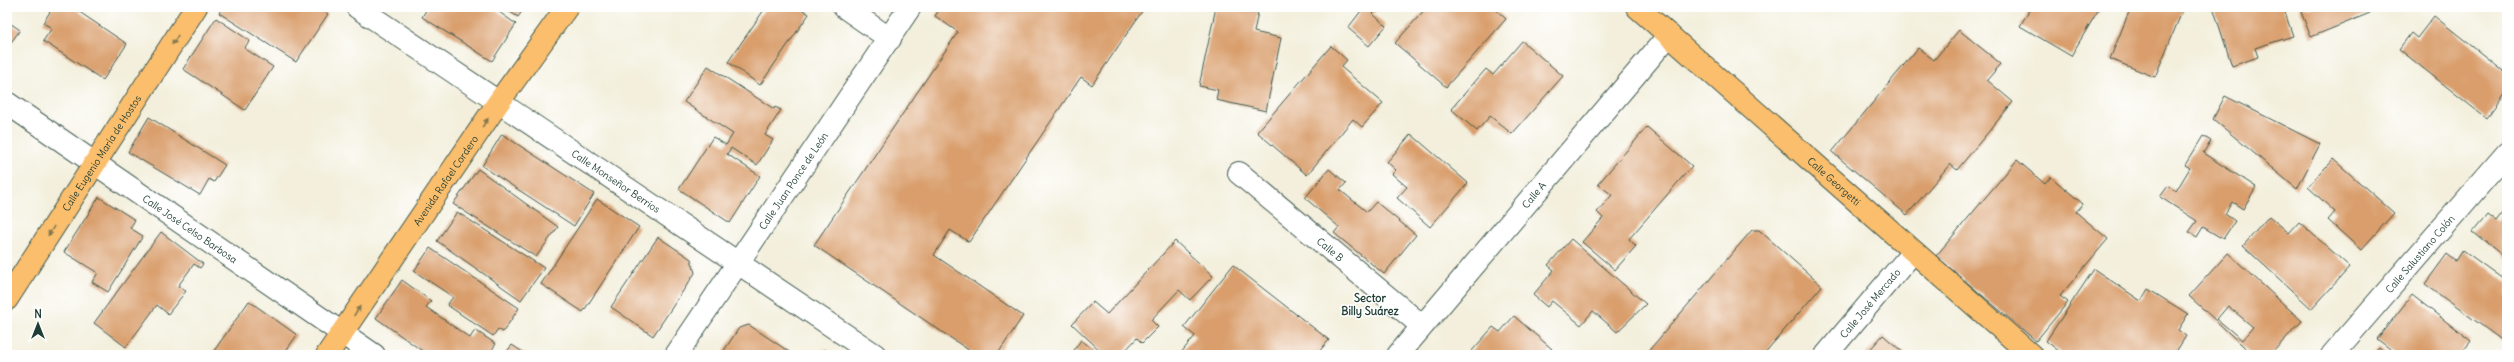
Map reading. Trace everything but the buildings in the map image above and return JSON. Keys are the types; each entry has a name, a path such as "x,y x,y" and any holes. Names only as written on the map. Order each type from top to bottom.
{"main road":[{"name":"Calle Eugenio María de Hostos","path":"7,300 196,7"},
{"name":"Avenida Rafael Cordero","path":"327,355 498,103 567,7"},
{"name":"Calle Georgetti","path":"1637,7 2031,355"}],"street":[{"name":"Calle Monseñor Berríos","path":"357,7 874,355"},
{"path":"844,7 890,39"},
{"name":"Calle Juan Ponce de León","path":"676,355 890,39 910,7"},
{"name":"Calle A","path":"1398,355 1421,325 1669,35"},
{"name":"Calle José Celso Barbosa","path":"7,103 374,355"},
{"name":"Calle Salustiano Colón","path":"2332,355 2507,153"},
{"name":"Calle B","path":"1239,173 1421,325"},
{"name":"Calle José Mercado","path":"1826,355 1913,252"}],"district":[{"name":"Sector Billy Suárez","path":"1370,304"}]}
